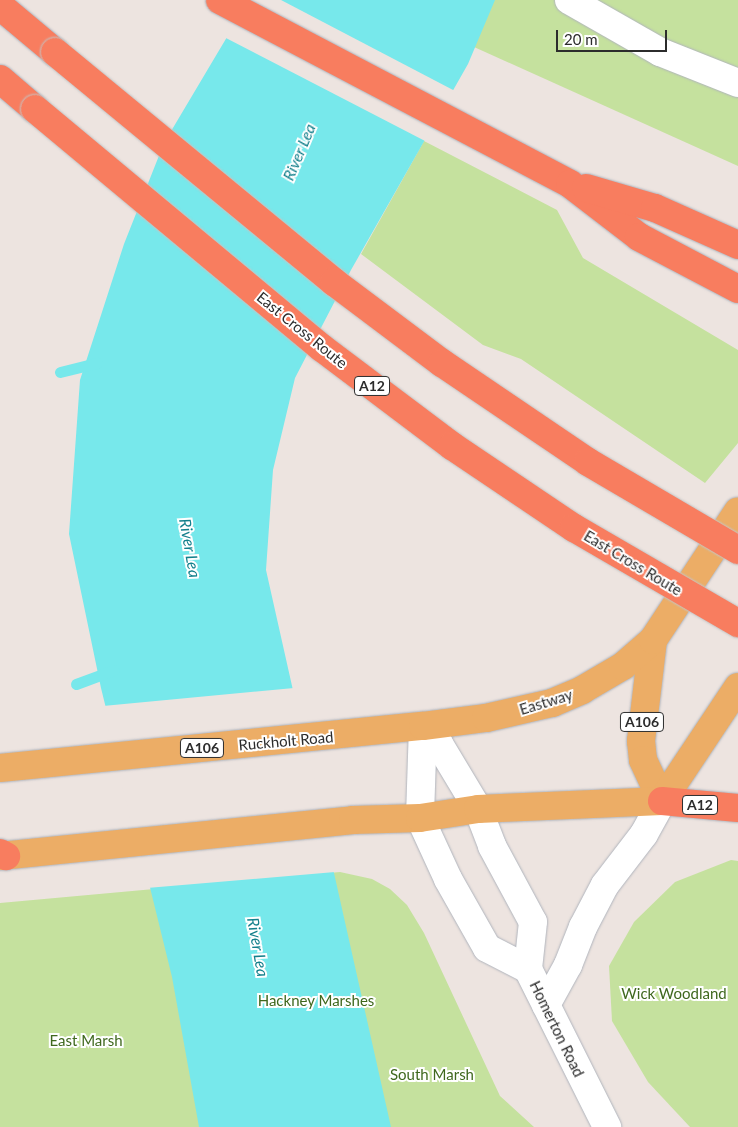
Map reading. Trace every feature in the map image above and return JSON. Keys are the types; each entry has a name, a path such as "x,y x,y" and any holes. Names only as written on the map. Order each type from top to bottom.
{"highway":[{"path":"220,0 570,184 639,237 738,289"},
{"path":"0,6 334,282 442,363 513,414 595,467 738,550"},
{"name":"East Cross Route","path":"0,79 322,348 452,446 581,532 738,623"},
{"path":"570,184 655,208 738,245"},
{"name":"A12","path":"662,801 738,808"}],"main road":[{"path":"571,1 660,52 738,84"},
{"name":"Eastway","path":"423,726 486,718 552,703 582,690 623,666 653,640 735,516"},
{"name":"Eastway","path":"653,640 641,741 643,760 662,801"},
{"path":"546,1005 568,965 583,927 604,886 644,834 662,801 738,687"},
{"path":"423,726 439,744 478,809 492,846 533,922 528,969"},
{"path":"420,818 423,726"},
{"name":"Ruckholt Road","path":"0,768 423,726"},
{"path":"2,855 353,820 420,818 478,809 662,801"},
{"name":"Homerton Road","path":"420,818 448,879 487,948 528,969 607,1127"}],"green space":[{"path":"370,0 738,0 738,166"},
{"path":"424,141 557,210 583,258 738,350 738,443 705,483 521,359 483,345 361,254"},
{"name":"Wick Woodland","path":"731,860 738,861 738,1127 690,1127 648,1082 612,1021 609,966 634,922 675,882"},
{"name":"Hackney Marshes","path":"340,872 372,879 390,889 407,905 424,933 500,1096 534,1127 0,1127 0,903"}],"water":[{"name":"River Lea","path":"249,0 495,0 468,64 351,270 295,378 273,470 266,570 391,1127 199,1127 172,977 101,688 69,534 80,380 124,244 164,143"}],"pier":[{"path":"246,0 281,0 455,91 427,142 224,37"},
{"path":"294,688 335,872 147,888 103,706"}],"waterway":[{"path":"60,372 97,363"},
{"path":"76,684 114,670"}],"park label":[{"name":"East Marsh","path":"86,1041"},
{"name":"South Marsh","path":"432,1075"}]}
